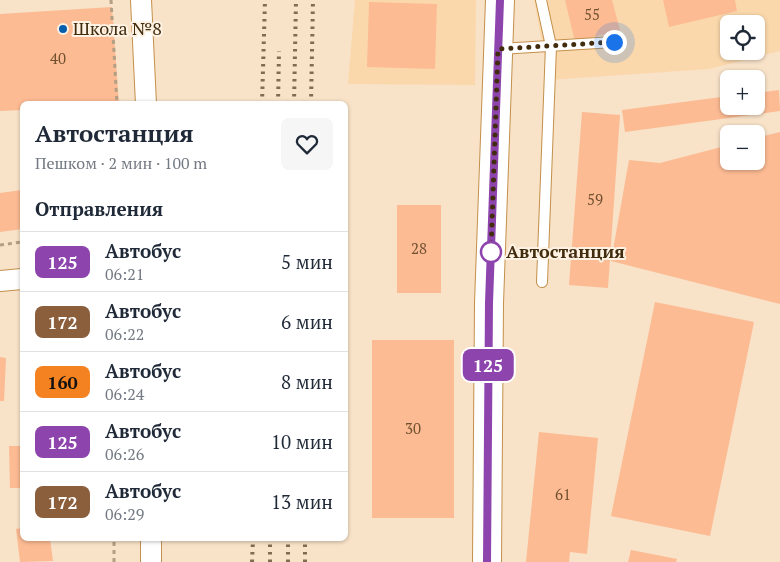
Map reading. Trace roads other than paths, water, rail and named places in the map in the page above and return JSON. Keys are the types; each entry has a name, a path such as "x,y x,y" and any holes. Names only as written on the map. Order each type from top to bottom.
{"main road":[{"path":"487,562 489,303 500,0"}],"street":[{"path":"141,0 146,101"},
{"path":"0,281 20,279"},
{"path":"151,541 151,562"}],"lane":[{"path":"541,0 551,46 542,282"},
{"path":"498,49 614,42"}],"railway":[{"path":"262,101 265,0"},
{"path":"294,101 296,0"},
{"path":"311,101 313,0"},
{"path":"278,101 279,51"},
{"path":"252,562 253,541"},
{"path":"270,541 270,562"},
{"path":"288,541 288,562"},
{"path":"305,541 305,562"}],"place":[{"name":"Школа №8","path":"63,29"},
{"name":"Автостанция","path":"491,252"}]}
